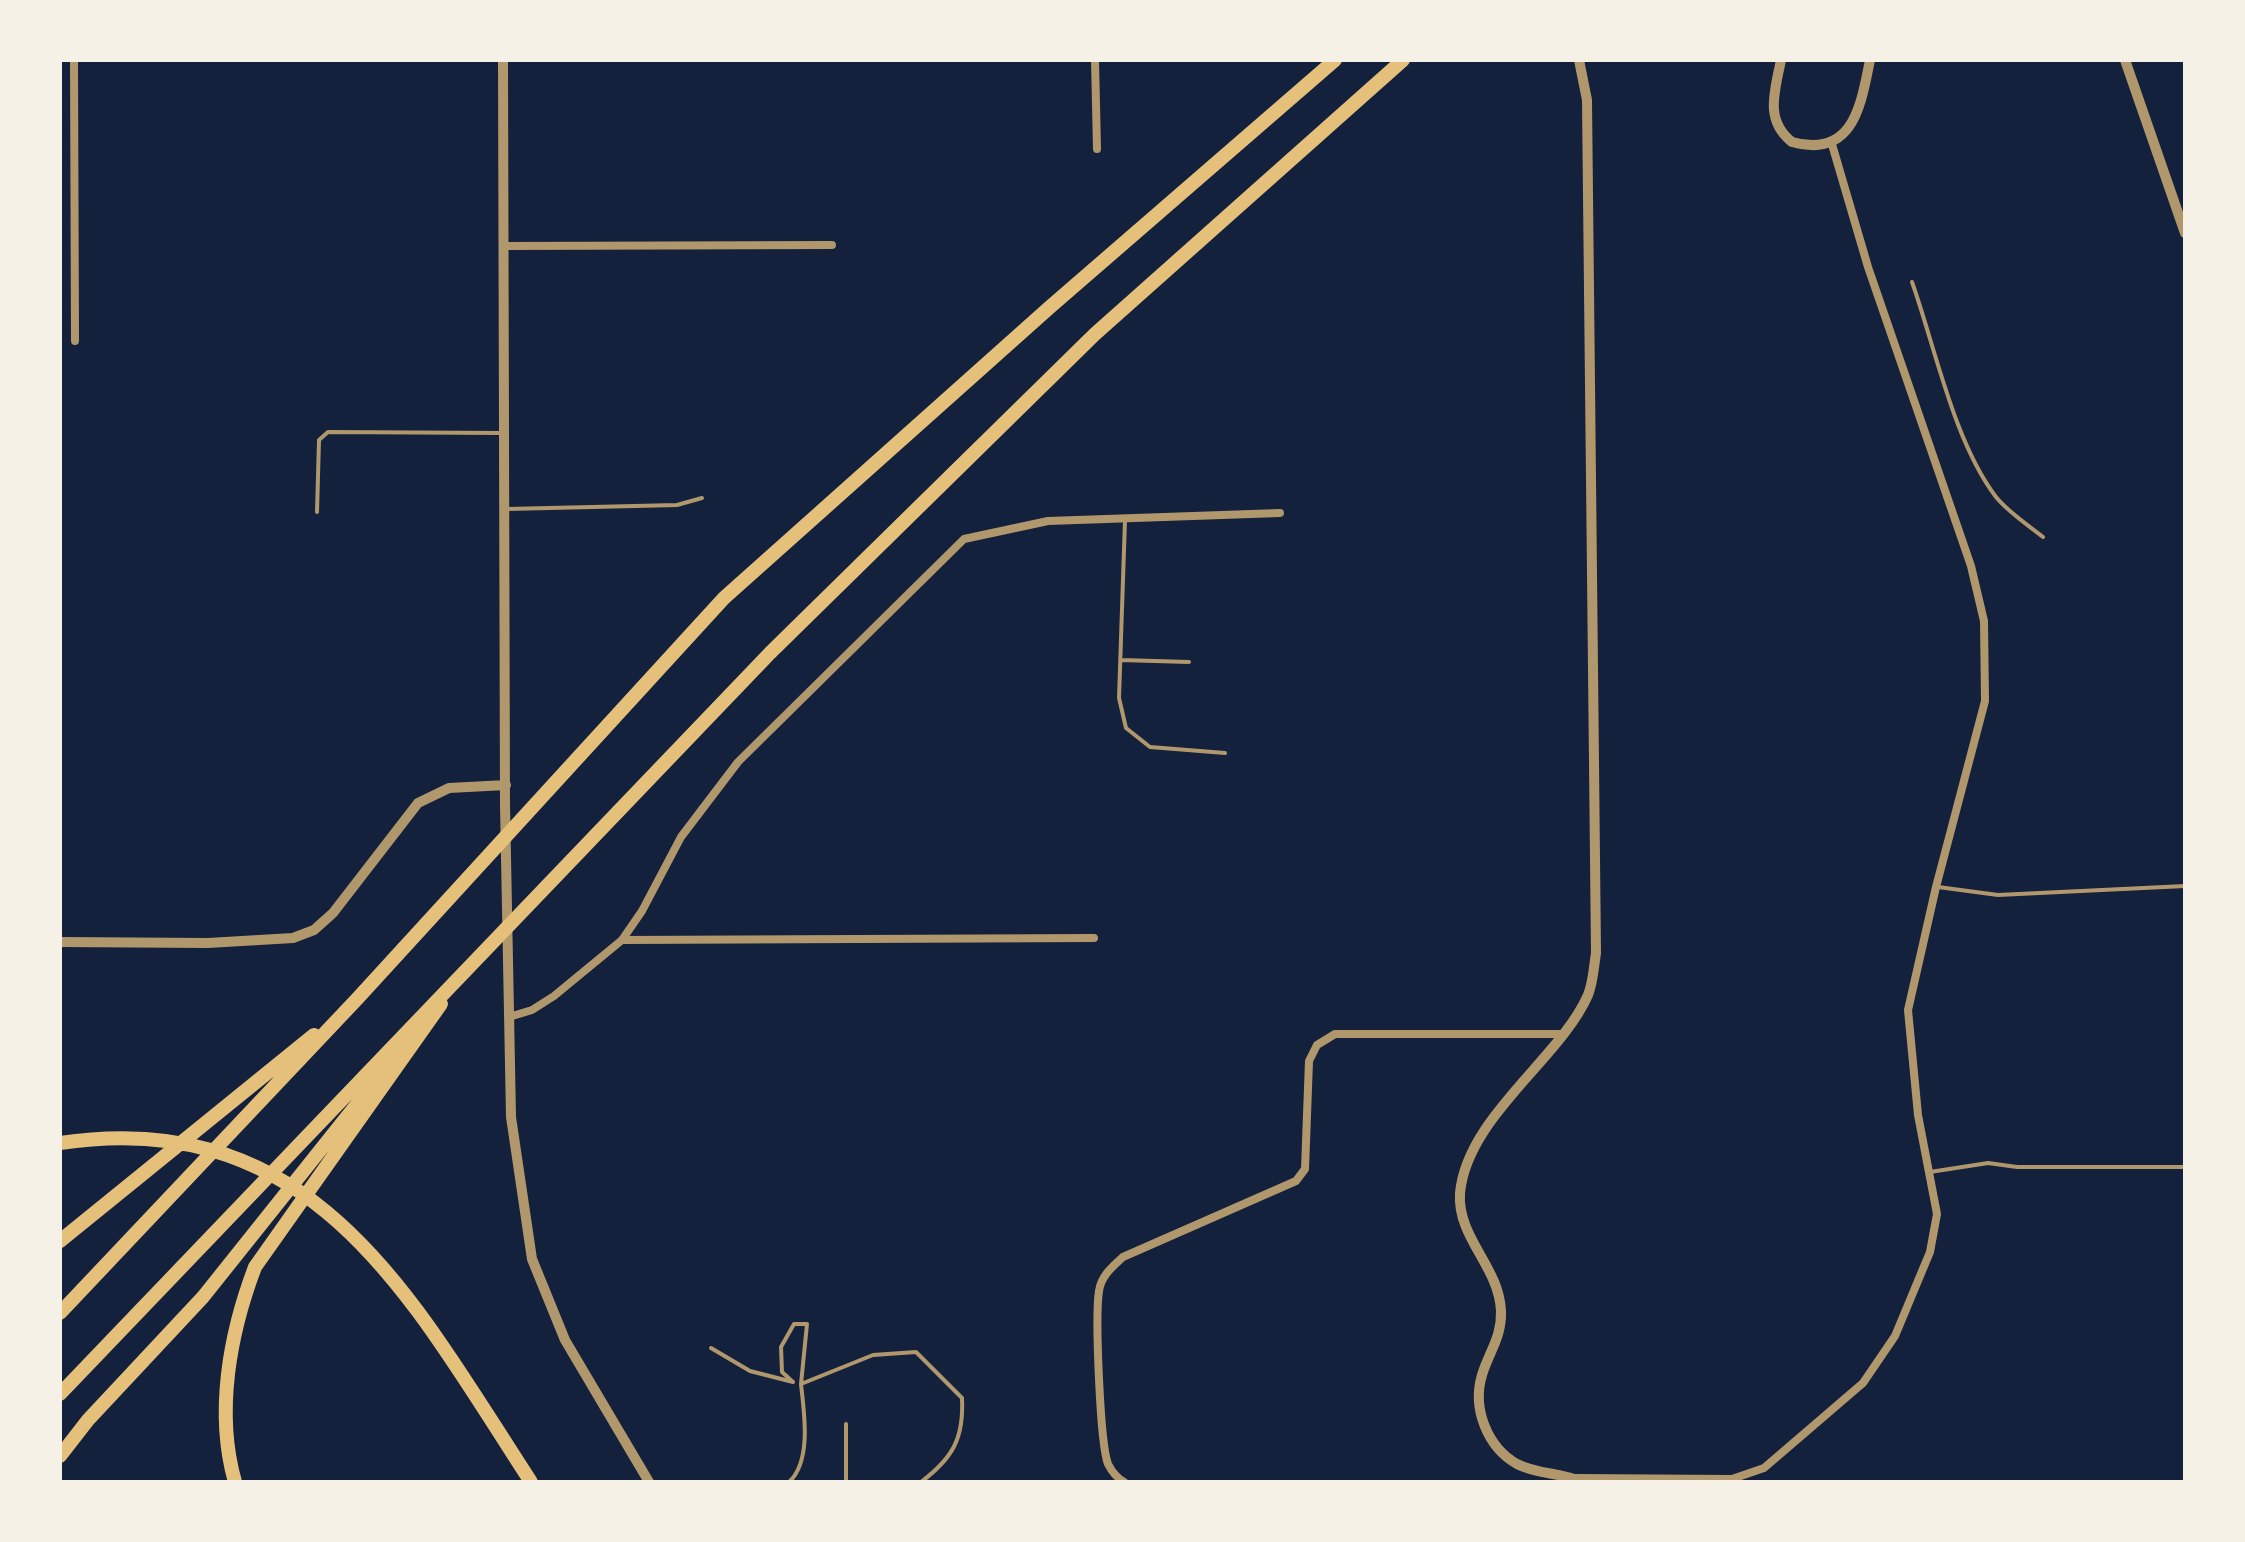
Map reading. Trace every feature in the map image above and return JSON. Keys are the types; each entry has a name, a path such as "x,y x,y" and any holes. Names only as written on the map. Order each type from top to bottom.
{"highway":[{"path":"60,1313 357,999 724,598 1335,60"},
{"path":"60,1394 770,653 1095,334 1403,60"},
{"path":"60,1456 88,1420 203,1297 466,968"},
{"path":"235,1482 227,1427 231,1356 239,1308 255,1267 466,968"},
{"path":"60,1241 357,999"},
{"path":"60,1143 91,1138 170,1140 241,1160 278,1177 313,1200 373,1253 412,1301 531,1482"}],"street":[{"path":"74,60 75,341"},
{"path":"503,60 506,785 511,1117 532,1259 565,1340 649,1482"},
{"path":"1095,60 1097,149"},
{"path":"1579,60 1587,100 1596,953 1589,994 1564,1034 1517,1085 1487,1130 1464,1176 1460,1204 1467,1232 1496,1283 1501,1311 1499,1338 1479,1390 1486,1430 1515,1463 1542,1473 1578,1480 1732,1480 1764,1468 1852,1392 1895,1336 1930,1252 1937,1214 1909,1042 1908,1010 1936,887 1985,701 1984,621 1971,566 1868,267 1831,141"},
{"path":"1781,60 1773,101 1779,129 1792,142 1802,145 1831,141 1854,121 1870,60"},
{"path":"2125,60 2185,233"},
{"path":"503,246 832,245"},
{"path":"509,1017 532,1010 554,996 622,940 642,911 681,837 738,762 964,539 1048,521 1280,513"},
{"path":"60,942 208,943 293,938 314,930 333,913 418,803 432,793 449,788 506,785"},
{"path":"622,940 1094,938"},
{"path":"1124,1482 1116,1478 1107,1462 1099,1369 1099,1290 1107,1271 1123,1257 1296,1181 1305,1169 1309,1061 1317,1045 1335,1034 1564,1034"}],"lane":[{"path":"1912,282 1968,446 1985,481 1998,500 2043,537"},
{"path":"317,512 319,440 328,432 504,433"},
{"path":"505,510 677,505 702,498"},
{"path":"1126,517 1119,698 1126,728 1150,747 1225,753"},
{"path":"1121,660 1189,662"},
{"path":"1936,887 1998,895 2185,886"},
{"path":"1928,1172 1988,1163 2017,1167 2185,1167"},
{"path":"789,1482 796,1476 804,1440 801,1384 807,1324 794,1324 781,1347 782,1372 793,1382"},
{"path":"711,1348 750,1371 801,1384 873,1355 916,1352 962,1398 963,1423 947,1463 921,1482"},
{"path":"846,1424 846,1482"}]}
